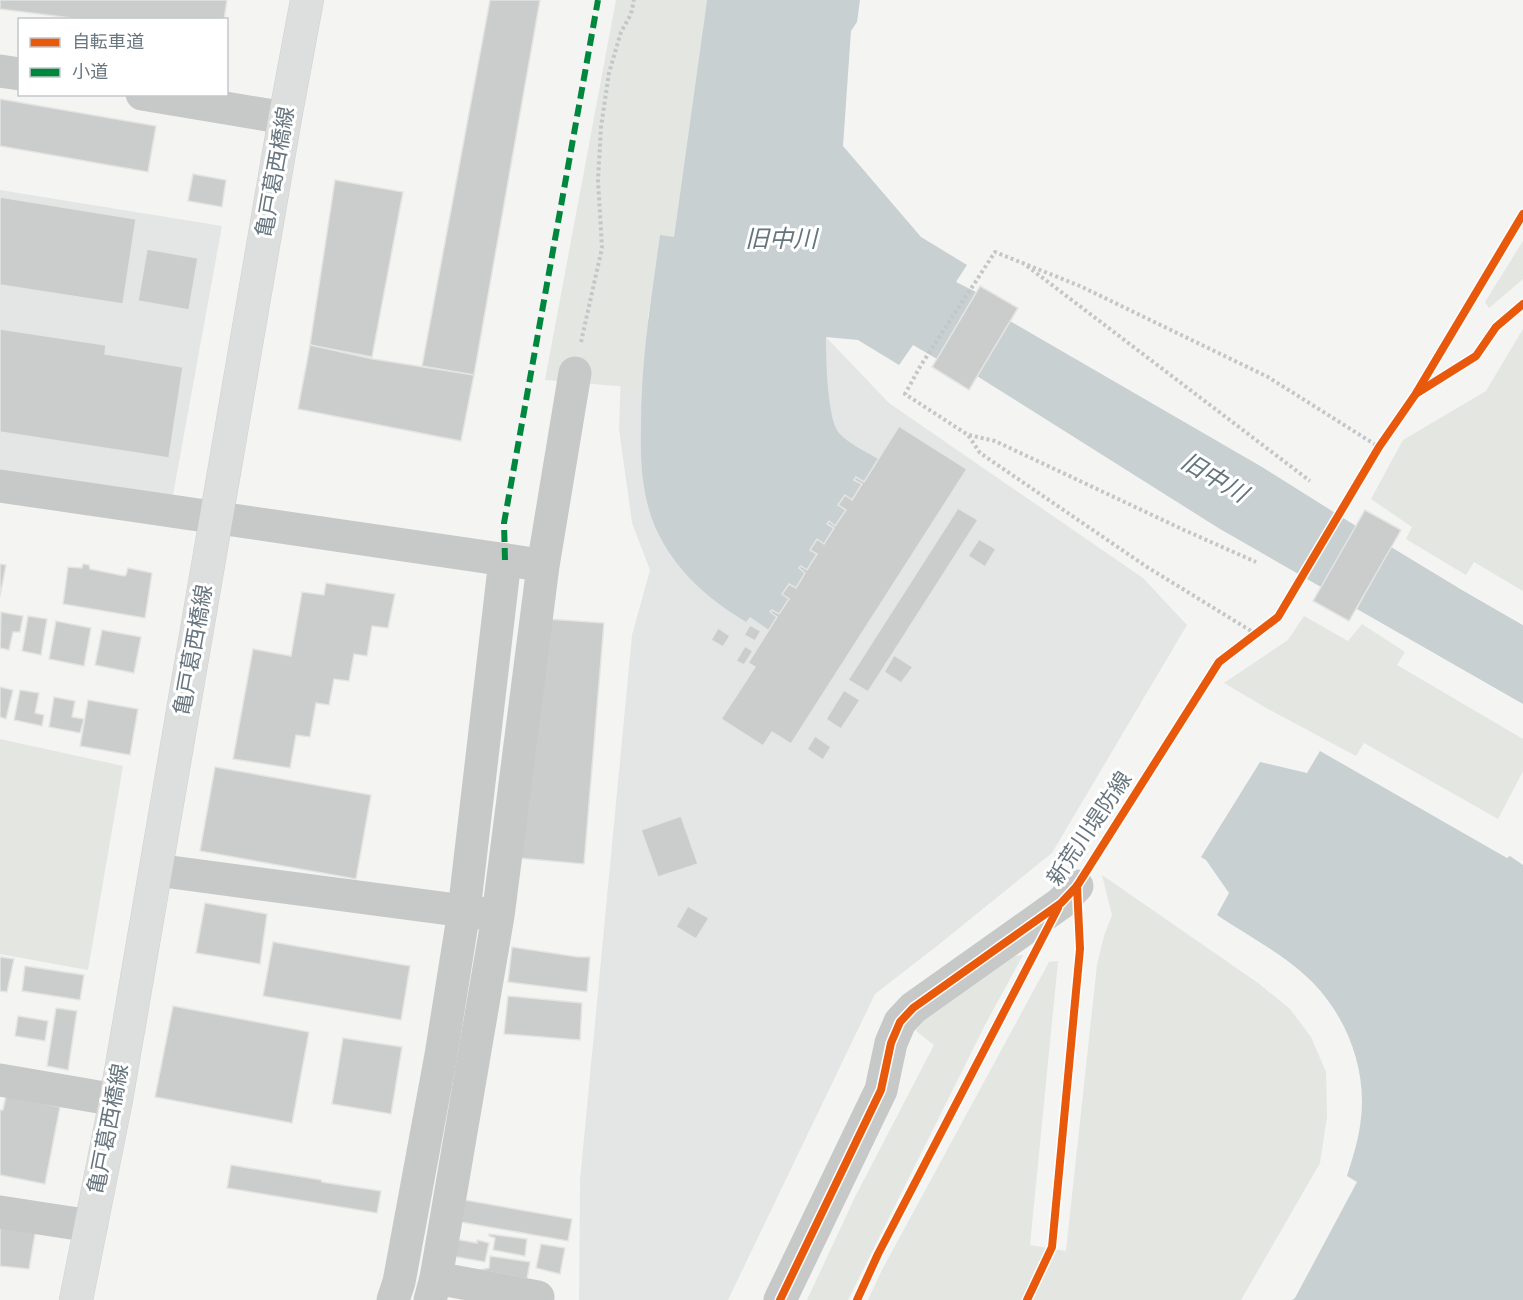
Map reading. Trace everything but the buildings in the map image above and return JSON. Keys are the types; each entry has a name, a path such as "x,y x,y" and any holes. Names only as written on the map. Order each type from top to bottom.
{"main road":[{"name":"亀戸葛西橋線","path":"76,1300 116,1100 307,0"}],"street":[{"path":"0,71 18,74"},
{"path":"154,96 285,118"},
{"path":"537,1300 538,1297 433,1289 498,916 543,566 575,373"},
{"path":"0,486 543,566"},
{"path":"393,1300 399,1282 441,1055 464,911 506,560"},
{"path":"156,870 498,916"},
{"name":"新荒川堤防線","path":"780,1300 881,1090 891,1042 900,1022 913,1008 1061,903 1077,886"},
{"path":"0,1080 116,1100"},
{"path":"0,1212 91,1226"}],"path":[{"path":"575,373 602,248 598,180 601,127 609,73 621,32 631,14 634,0"},
{"path":"1256,562 995,441 968,435 905,394 921,365 995,252 1080,286 1268,377 1379,447"},
{"path":"1022,262 1310,481"},
{"path":"968,435 980,453 1147,567 1256,634"},
{"path":"1373,456 1385,438"},
{"path":"1246,641 1263,628"}],"shaded area":[{"path":"616,0 707,0 674,237 660,236 647,324 641,388 545,380"},
{"path":"0,190 222,226 173,495 0,470"},
{"path":"1523,241 1523,279 1489,308 1485,302"},
{"path":"623,317 826,337 889,403 1143,578 1187,625 1052,853 875,994 728,1300 579,1300 580,1180 632,635 650,570 632,523 619,429"},
{"path":"1523,329 1523,591 1474,562 1466,575 1406,539 1412,527 1371,499 1403,440 1486,391"},
{"path":"1304,616 1348,641 1362,624 1405,652 1397,665 1523,739 1523,771 1498,819 1364,743 1356,756 1224,683 1288,640"},
{"path":"0,739 123,766 88,970 0,954"},
{"path":"1102,875 1258,983 1290,1009 1311,1037 1326,1072 1327,1117 1320,1163 1241,1300 868,1300 882,1270 1049,962 1058,961 1030,1245 1066,1251 1097,965 1112,915"},
{"path":"1023,955 985,1025 848,1300 807,1300 855,1197 934,1045 916,1031 924,1018 1005,957"}],"water":[{"name":"旧中川","path":"707,0 860,0 857,22 851,31 843,146 921,237 967,265 956,282 976,292 937,359 913,345 899,365 858,340 826,337 828,387 835,426 847,441 878,459 864,482 857,477 855,480 862,484 852,500 845,496 839,505 846,510 835,526 829,522 827,524 834,528 824,544 817,540 811,550 817,554 807,570 801,566 799,568 805,573 796,588 789,584 782,594 789,599 779,614 770,611 777,617 769,630 750,617 746,622 720,605 687,575 660,537 649,511 643,483 641,402 653,283 660,235 674,237"},
{"path":"1010,321 1262,467 1356,526 1321,587 1220,529 977,376"},
{"path":"1391,547 1523,625 1523,704 1357,609"},
{"path":"1320,751 1523,865 1523,1300 1292,1300 1357,1182 1347,1176 1361,1118 1362,1099 1357,1060 1332,1007 1307,977 1287,960 1217,915 1229,893 1206,860 1201,857 1260,762 1307,773"}],"pier":[{"path":"1459,585 1523,622 1523,625 1457,587"}],"marked path":[{"path":"505,560 504,523 598,0"}],"cycle path":[{"path":"780,1300 881,1090 891,1043 900,1022 913,1008 1061,903 1077,886 1219,662 1278,617 1379,447 1415,395 1523,214"},
{"path":"1417,393 1476,356 1496,327 1523,304"},
{"path":"1027,1300 1052,1247 1080,949 1077,886"},
{"path":"857,1300 878,1254 1058,908"}]}
